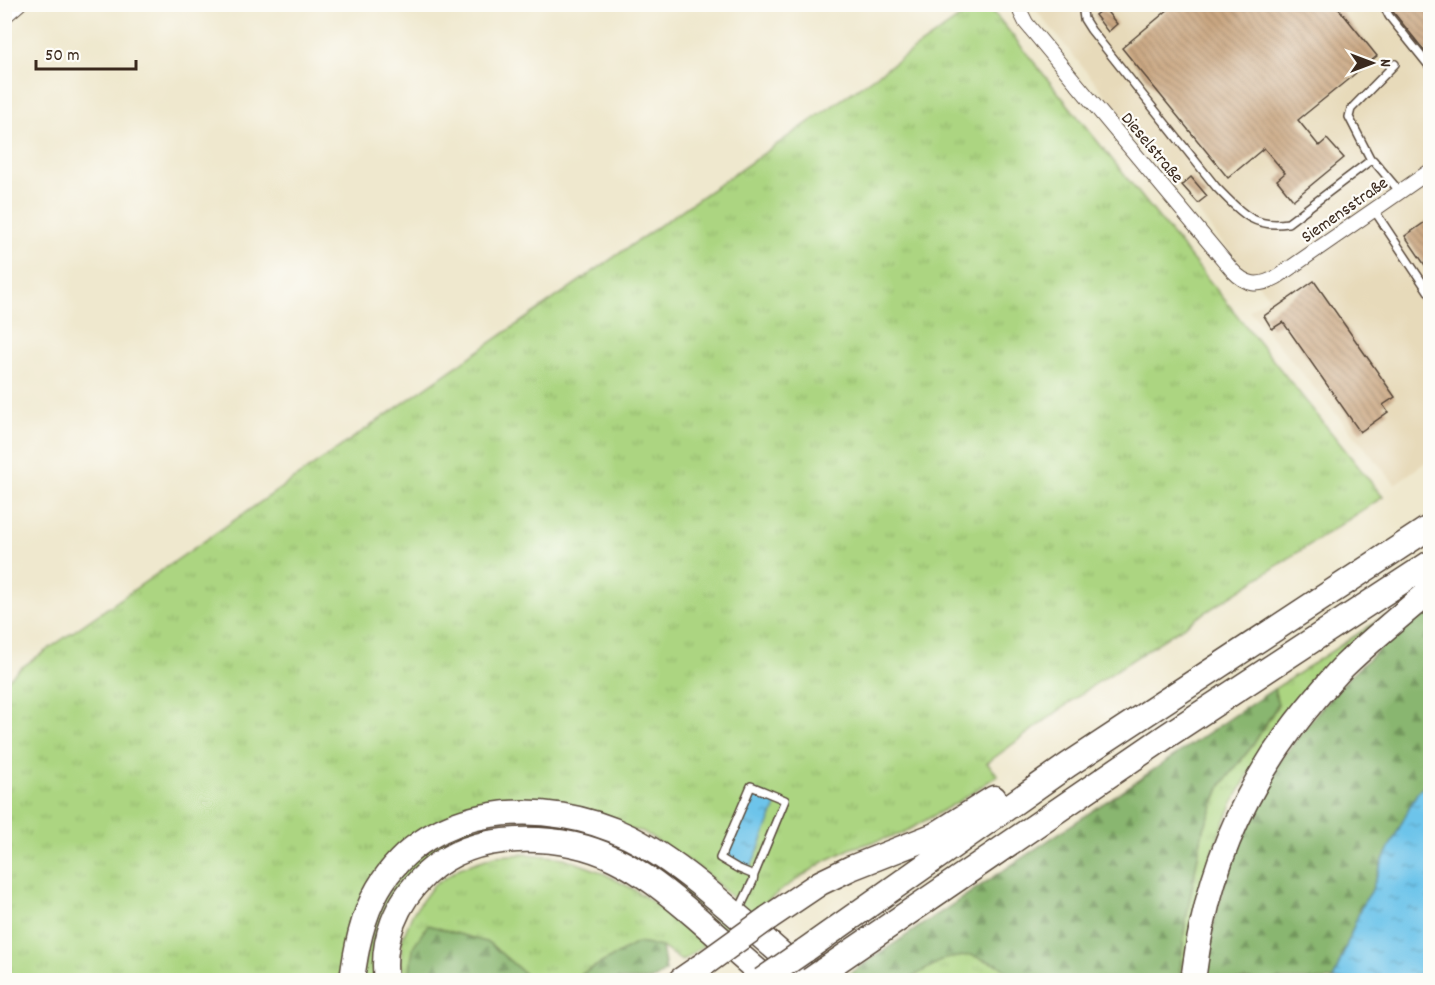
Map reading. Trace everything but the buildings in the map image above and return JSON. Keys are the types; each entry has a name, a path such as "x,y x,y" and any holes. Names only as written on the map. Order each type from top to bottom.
{"highway":[{"path":"762,981 1068,765 1431,527"},
{"path":"352,981 355,954 368,910 378,889 404,856 422,842 462,821 504,813 567,816 611,829 654,851 675,865 815,977 1168,735 1431,563"},
{"path":"1193,981 1203,922 1218,866 1240,811 1270,758 1305,710 1343,667 1391,622 1431,591"},
{"path":"691,974 820,883 851,867 935,835 1004,792 1068,765"},
{"path":"386,981 385,953 388,934 405,897 419,881 435,866 454,854 475,846 492,842 531,839 591,849 632,867 673,897 768,981"}],"street":[{"path":"4,17 19,4"},
{"name":"Dieselstraße","path":"1018,4 1026,23 1239,278 1256,284 1277,277"},
{"name":"Siemensstraße","path":"1277,277 1431,171"}],"lane":[{"path":"1082,4 1084,19 1091,30 1216,187 1253,220 1262,224 1288,223 1371,160"},
{"path":"1385,4 1389,16 1431,67"},
{"path":"1395,64 1351,109 1349,117 1371,160 1400,192"},
{"path":"1374,210 1431,294"},
{"path":"737,915 785,800 751,786 720,858 737,868 754,874"}],"shaded area":[{"path":"1032,5 1430,5 1430,459 1395,484 1249,310 1269,297 1216,235"}],"green space":[{"path":"978,5 988,5 1383,497 1095,684 987,763 998,775 958,802 901,834 852,848 825,861 750,914 702,870 642,831 458,812 416,832 386,861 361,898 347,939 340,980 5,980 5,682 18,670"},
{"path":"1430,605 1430,781 1417,793 1383,860 1371,892 1362,905 1333,980 1205,980 1213,926 1228,871 1250,817 1278,764 1312,719 1350,676"},
{"path":"1385,616 1334,661 1293,705 1262,750 1232,804 1209,860 1183,980 1179,980 1185,925 1202,834 1221,786 1253,745 1278,705 1274,689"},
{"path":"1274,689 1278,704 1253,745 1221,785 1202,834 1185,925 1179,980 1016,980 999,965 971,955 944,959 907,980 840,980"},
{"path":"558,822 643,853 728,926 724,929 661,875 627,851 596,838 563,830 499,829 468,836 421,864 376,980 360,980 379,903 416,856 466,828"},
{"path":"527,854 564,858 601,872 633,889 663,909 705,944 682,961 662,947 637,943 571,980 532,980 489,943 411,961 410,980 403,980 402,940 413,913 433,886 460,868 495,856"},
{"path":"428,925 489,943 532,980 410,980 414,945"},
{"path":"637,943 662,947 666,971 652,980 571,980"},
{"path":"971,955 999,965 1016,980 907,980 944,959"}],"water":[{"path":"1430,781 1430,980 1333,980 1362,905 1371,892 1383,860 1417,793"},
{"path":"753,790 778,801 751,867 726,856"}]}
